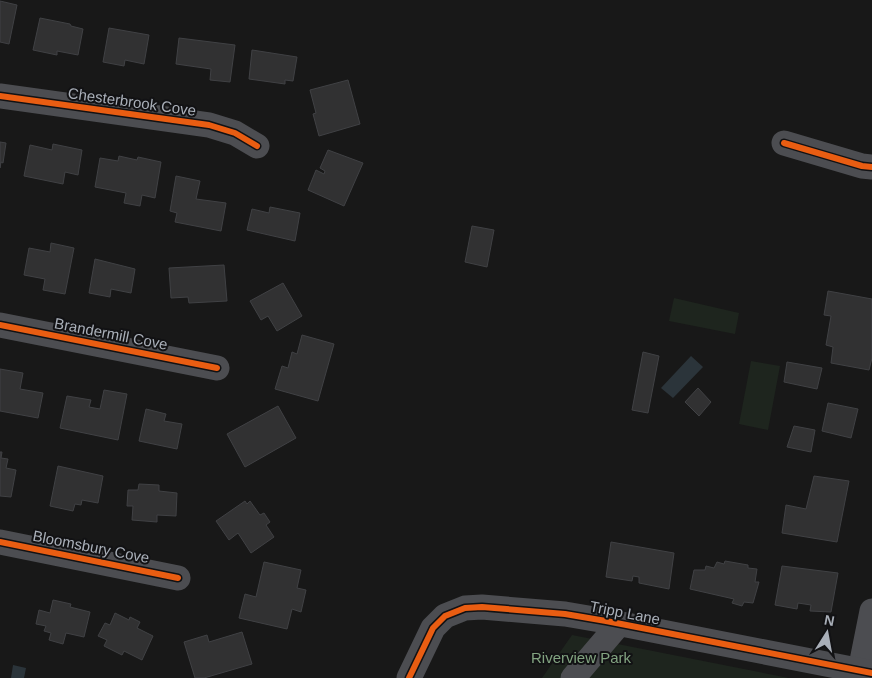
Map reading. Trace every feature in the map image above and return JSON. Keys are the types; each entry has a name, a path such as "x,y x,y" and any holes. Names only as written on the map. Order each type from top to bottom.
{"street":[{"name":"Chesterbrook Cove","path":"0,96 209,125 235,133 257,146"},
{"path":"784,143 872,167"},
{"name":"Brandermill Cove","path":"0,325 217,368"},
{"name":"Bloomsbury Cove","path":"0,542 178,578"},
{"name":"Tripp Lane","path":"410,678 432,628 445,616 465,608 482,607 565,614 866,672"},
{"path":"866,672 872,611"},
{"path":"572,678 619,624"}],"green space":[{"path":"674,298 739,313 735,334 669,321"},
{"path":"751,361 780,366 768,430 739,424"},
{"name":"Riverview Park","path":"572,635 789,678 542,678"}],"shaded area":[{"path":"691,356 703,367 673,398 661,388"},
{"path":"13,665 26,668 24,678 11,678"}],"building":[{"path":"0,1 17,5 9,44 0,42"},
{"path":"40,18 70,24 71,26 83,29 78,55 57,51 57,55 33,50"},
{"path":"109,28 149,35 144,64 125,60 124,66 103,62"},
{"path":"179,38 235,45 230,82 210,80 211,69 176,64"},
{"path":"252,50 297,57 293,81 285,80 285,84 249,79"},
{"path":"348,80 360,124 319,136 313,114 316,113 310,90"},
{"path":"0,142 6,143 3,163 1,162 0,168"},
{"path":"53,144 82,150 78,175 65,172 63,184 24,176 30,145 52,150"},
{"path":"328,150 363,163 344,206 308,190 316,170 324,174 325,171 320,168"},
{"path":"119,156 137,160 138,157 161,162 155,198 142,195 140,206 124,203 126,193 95,187 100,158 118,161"},
{"path":"176,176 200,181 196,199 226,203 221,231 175,222 177,213 170,211"},
{"path":"270,207 300,213 295,241 247,230 252,209 269,213"},
{"path":"472,226 494,230 487,267 465,262"},
{"path":"51,243 74,248 65,294 43,290 45,279 24,275 29,248 50,252"},
{"path":"95,259 135,269 131,293 111,289 110,297 89,293"},
{"path":"224,265 227,301 189,303 188,297 171,298 169,268"},
{"path":"283,283 302,316 277,331 268,316 261,320 250,301"},
{"path":"828,291 872,299 872,358 869,370 831,363 833,347 826,345 831,316 824,315"},
{"path":"302,335 334,344 318,401 275,389 282,366 288,368 292,352 297,354"},
{"path":"643,352 659,356 648,413 632,410"},
{"path":"787,362 822,368 817,389 784,382"},
{"path":"0,369 23,373 20,389 43,393 38,418 0,411"},
{"path":"698,388 711,402 699,416 685,402"},
{"path":"104,390 127,394 118,440 60,428 67,396 91,400 89,407 100,409"},
{"path":"828,403 858,409 851,438 822,431"},
{"path":"278,406 296,438 245,467 227,434"},
{"path":"146,409 166,414 164,421 182,424 177,449 139,441"},
{"path":"794,426 815,430 811,452 787,447"},
{"path":"0,452 2,452 1,458 8,459 6,468 16,470 11,497 0,496"},
{"path":"58,466 103,476 98,503 82,500 81,505 75,504 73,511 50,506"},
{"path":"814,476 849,481 837,542 782,533 786,505 806,509"},
{"path":"139,484 159,485 159,491 177,493 176,516 157,515 157,522 132,520 133,506 127,506 128,490 138,490"},
{"path":"245,501 247,504 250,501 260,515 264,513 270,522 266,525 274,537 251,553 238,533 229,540 216,521"},
{"path":"611,542 674,553 669,589 639,583 639,577 633,576 632,581 606,577"},
{"path":"725,561 748,565 748,568 757,569 755,582 759,582 753,603 744,602 742,606 732,603 734,599 690,589 694,570 705,570 706,566 714,568 717,562 724,564"},
{"path":"264,562 301,570 297,588 306,590 301,612 292,609 287,629 239,618 245,594 256,597"},
{"path":"782,566 838,573 831,612 810,611 811,605 798,603 797,609 775,605"},
{"path":"53,600 71,604 70,607 90,612 84,637 66,633 63,644 49,640 51,633 44,631 46,626 36,624 39,610 50,613"},
{"path":"115,613 129,620 130,617 140,622 137,628 153,636 142,660 124,651 122,655 104,646 107,640 98,636 105,623 110,625"},
{"path":"242,632 252,664 204,678 195,678 184,642 207,635 209,642"}],"cycle path":[{"path":"0,96 209,125 235,133 257,146"},
{"path":"784,143 862,166 872,167"},
{"path":"0,325 217,368"},
{"path":"0,542 178,578"},
{"path":"409,678 433,628 445,616 465,608 482,607 565,614 872,673"}]}
